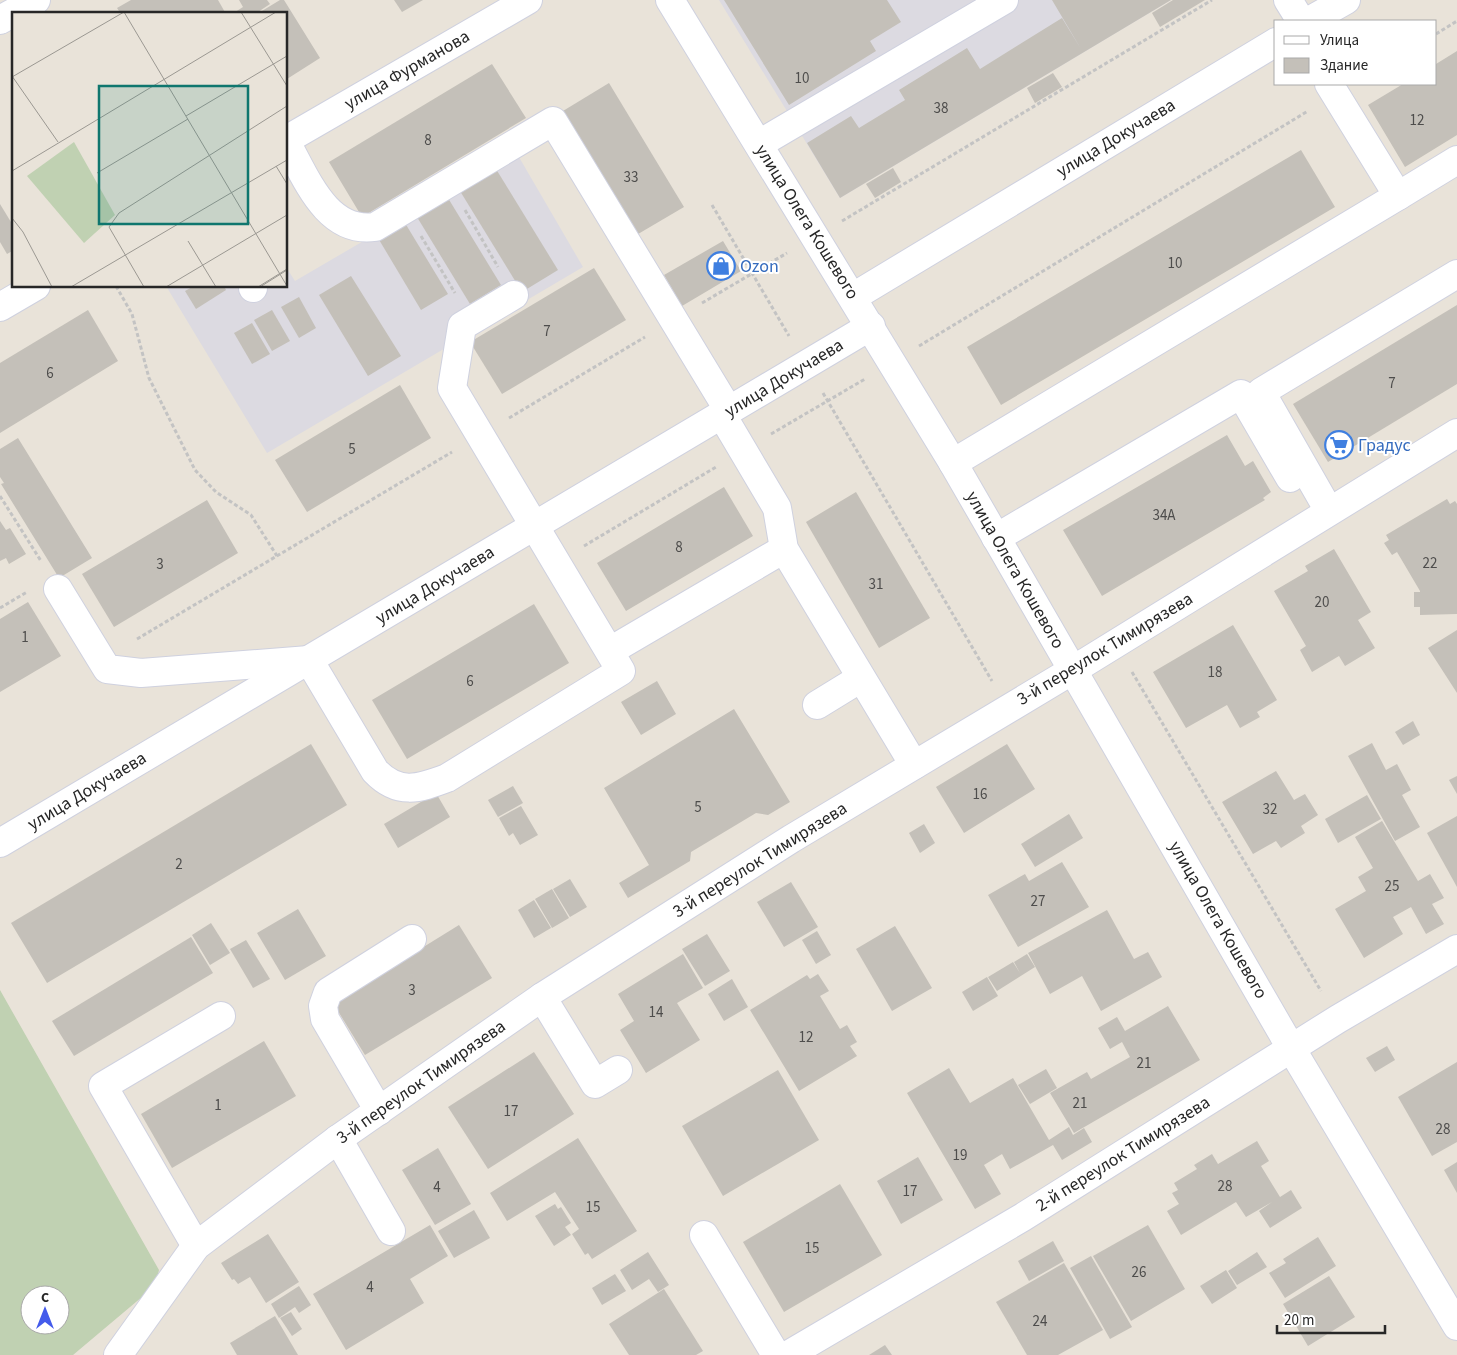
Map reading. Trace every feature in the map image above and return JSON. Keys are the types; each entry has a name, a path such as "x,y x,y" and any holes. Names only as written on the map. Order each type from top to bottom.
{"street":[{"path":"14,12 36,0"},
{"name":"улица Фурманова","path":"288,140 528,0"},
{"name":"улица Олега Кошевого","path":"670,0 953,463 1292,1048 1457,1326"},
{"path":"759,144 1004,0"},
{"path":"1288,0 1300,20"},
{"path":"1311,20 1346,0"},
{"path":"0,20 12,13"},
{"name":"улица Докучаева","path":"853,297 1274,43"},
{"path":"1332,89 1398,196"},
{"path":"288,145 320,201 330,213 348,225 363,229 375,227 405,210 553,121 725,413 743,451 777,508 784,549 914,765"},
{"path":"953,463 1457,160"},
{"path":"1329,511 1261,392 1457,274"},
{"path":"0,307 33,288"},
{"path":"58,589 107,668 140,673 309,660 375,770 387,783 406,787 426,786 446,778 621,671 536,525 452,388 462,326 514,295"},
{"name":"улица Докучаева","path":"0,843 871,326"},
{"path":"996,538 1241,394 1290,478"},
{"name":"3-й переулок Тимирязева","path":"118,1355 196,1246 338,1139 542,997 791,839 1073,670 1457,433"},
{"path":"610,651 784,549"},
{"path":"817,705 862,678"},
{"path":"379,1111 325,1020 323,1006 328,992 412,939"},
{"name":"2-й переулок Тимирязева","path":"788,1355 1023,1217 1338,1019 1457,950"},
{"path":"542,997 596,1084 618,1070"},
{"path":"196,1246 103,1086 221,1016"},
{"path":"338,1139 391,1231"},
{"path":"704,1235 776,1355"}],"path":[{"path":"1437,33 1457,21"},
{"path":"557,562 892,362 1332,89"},
{"path":"449,184 514,295"},
{"path":"712,205 1009,708"},
{"path":"405,210 471,321"},
{"path":"117,288 132,314 149,378 195,470 216,492 251,515 277,556"},
{"path":"0,496 58,589"},
{"path":"1115,643 1338,1019"}],"shaded area":[{"path":"719,0 1171,0 840,198"},
{"path":"516,152 583,267 267,453 167,288 288,288 288,270 295,281"}],"green space":[{"path":"0,990 159,1270 155,1286 73,1355 0,1355"}],"building":[{"path":"131,0 218,0 225,12 120,12 117,8"},
{"path":"239,0 267,0 270,4 258,12 235,12 243,7"},
{"path":"280,0 284,0 320,58 288,78 288,12 260,12"},
{"path":"394,0 423,0 402,12"},
{"path":"724,0 887,0 901,22 870,41 876,51 789,105"},
{"path":"1052,0 1171,0 840,198 807,143 851,116 859,128 905,100 899,90 967,48 980,69 1062,18 1081,49"},
{"path":"1173,0 1205,0 1160,27 1152,13"},
{"path":"1457,51 1457,135 1405,167 1368,105 1401,85 1437,85 1437,63"},
{"path":"492,64 526,118 362,217 329,162"},
{"path":"1053,73 1062,87 1035,103 1027,88"},
{"path":"609,83 684,207 633,237 558,114"},
{"path":"1301,150 1335,207 1001,405 967,347"},
{"path":"893,168 901,182 875,198 866,184"},
{"path":"496,169 558,270 522,292 460,191"},
{"path":"448,198 501,285 470,304 417,217"},
{"path":"0,204 12,224 12,251 7,254 0,242"},
{"path":"405,223 448,294 421,310 378,238"},
{"path":"723,241 741,271 682,306 664,275"},
{"path":"594,268 626,320 502,394 470,342"},
{"path":"351,276 401,356 368,376 319,295"},
{"path":"190,288 225,288 226,290 196,309 185,291"},
{"path":"299,297 316,328 299,338 281,307"},
{"path":"1457,305 1457,384 1328,462 1293,404"},
{"path":"88,310 118,361 0,433 0,363"},
{"path":"272,310 290,341 272,351 254,320"},
{"path":"252,323 270,354 252,364 234,333"},
{"path":"400,385 431,438 307,512 275,460"},
{"path":"1227,435 1245,466 1253,461 1271,492 1263,498 1265,500 1102,596 1063,530"},
{"path":"18,438 92,558 59,578 1,484 4,483 0,477 0,449"},
{"path":"724,487 753,536 626,611 597,563"},
{"path":"856,492 930,618 879,648 806,522"},
{"path":"1447,499 1450,504 1455,501 1457,504 1457,614 1420,615 1420,607 1414,607 1414,592 1420,591 1397,552 1392,555 1384,543 1389,540 1386,535"},
{"path":"207,500 238,553 114,627 82,574"},
{"path":"0,521 6,530 10,528 26,554 9,564 6,558 0,561"},
{"path":"1334,549 1371,612 1358,620 1375,648 1345,666 1339,656 1312,672 1300,650 1306,646 1274,591 1308,571 1305,566"},
{"path":"28,602 61,656 0,692 0,619"},
{"path":"534,604 569,663 407,759 372,700"},
{"path":"1233,625 1277,700 1257,712 1260,717 1240,728 1227,705 1186,728 1153,672"},
{"path":"1457,630 1457,693 1428,648"},
{"path":"657,681 676,714 641,735 621,702"},
{"path":"734,709 790,802 768,815 756,813 691,852 690,861 628,898 619,883 649,865 604,788"},
{"path":"1413,721 1420,735 1403,745 1395,732"},
{"path":"1372,743 1386,770 1397,764 1411,790 1402,795 1420,827 1395,841 1348,756"},
{"path":"311,744 347,805 47,983 11,923"},
{"path":"1007,744 1035,789 964,833 936,787"},
{"path":"1276,771 1294,800 1305,794 1318,815 1301,826 1305,833 1281,848 1276,841 1253,854 1222,802"},
{"path":"1457,776 1457,794 1449,780"},
{"path":"513,786 523,803 498,817 488,800"},
{"path":"436,793 450,817 398,848 384,824"},
{"path":"1367,795 1381,819 1338,843 1325,819"},
{"path":"521,806 538,835 520,845 513,833 509,836 499,818"},
{"path":"1069,814 1083,838 1035,867 1021,844"},
{"path":"1457,816 1457,887 1427,833"},
{"path":"1382,821 1418,881 1430,874 1444,898 1432,904 1444,924 1426,934 1411,907 1393,917 1403,934 1364,958 1335,909 1366,891 1358,877 1373,868 1355,837"},
{"path":"924,824 935,843 920,853 909,833"},
{"path":"1062,862 1089,907 1018,947 988,895 1025,874 1029,881"},
{"path":"570,879 587,907 570,917 553,889"},
{"path":"791,882 818,927 784,947 757,902"},
{"path":"552,889 569,918 552,928 535,899"},
{"path":"534,900 551,928 534,938 518,910"},
{"path":"298,909 326,956 285,980 257,933"},
{"path":"1107,910 1134,959 1148,952 1162,977 1101,1011 1082,976 1050,994 1028,953"},
{"path":"211,923 230,953 210,965 192,935"},
{"path":"459,925 492,978 365,1055 333,1003"},
{"path":"895,926 932,988 892,1011 856,949"},
{"path":"817,931 831,955 816,964 802,940"},
{"path":"707,934 730,971 705,986 682,949"},
{"path":"191,937 213,973 74,1056 52,1021"},
{"path":"246,940 270,979 253,988 230,949"},
{"path":"683,954 703,988 677,1003 700,1040 646,1073 620,1030 634,1021 618,994"},
{"path":"1027,954 1035,967 997,991 988,977 1013,962 1020,973 1014,962"},
{"path":"818,974 829,991 820,996 840,1029 847,1025 857,1042 850,1046 857,1056 799,1091 750,1010 807,975 810,979"},
{"path":"987,977 998,996 973,1011 962,992"},
{"path":"732,979 748,1007 724,1021 708,994"},
{"path":"1168,1006 1200,1060 1074,1133 1050,1093 1087,1072 1091,1079 1130,1057 1122,1042 1110,1049 1098,1028 1117,1017 1125,1031"},
{"path":"264,1041 296,1096 172,1168 141,1114"},
{"path":"1387,1046 1395,1060 1375,1072 1366,1058"},
{"path":"534,1052 574,1114 488,1169 448,1107"},
{"path":"1457,1062 1457,1142 1432,1156 1398,1097"},
{"path":"949,1068 970,1103 1013,1078 1049,1140 1069,1127 1073,1135 1084,1128 1092,1142 1062,1160 1053,1145 1010,1169 1002,1154 984,1165 1001,1194 975,1209 907,1093"},
{"path":"1046,1069 1057,1088 1030,1104 1018,1085"},
{"path":"778,1070 819,1140 723,1196 682,1126"},
{"path":"578,1138 637,1231 592,1259 588,1253 585,1255 572,1234 579,1229 555,1192 507,1221 490,1193"},
{"path":"1257,1141 1269,1161 1261,1166 1280,1197 1291,1190 1302,1208 1270,1228 1259,1211 1272,1202 1246,1217 1236,1202 1181,1235 1167,1211 1179,1204 1172,1193 1178,1190 1174,1183 1197,1169 1194,1165 1212,1154 1218,1164"},
{"path":"438,1148 471,1204 435,1225 402,1170"},
{"path":"918,1157 943,1200 901,1224 877,1181"},
{"path":"1457,1162 1457,1193 1444,1170"},
{"path":"840,1184 882,1255 784,1312 743,1242"},
{"path":"555,1204 558,1209 561,1207 571,1223 565,1227 571,1235 554,1246 535,1216"},
{"path":"474,1210 490,1238 454,1258 438,1231"},
{"path":"430,1225 448,1256 410,1279 424,1303 346,1350 313,1294"},
{"path":"1148,1225 1185,1289 1131,1321 1093,1256"},
{"path":"268,1234 299,1282 266,1303 250,1277 238,1284 234,1279 232,1280 221,1263"},
{"path":"1318,1237 1336,1266 1285,1298 1269,1273 1286,1263 1283,1259"},
{"path":"1053,1241 1064,1261 1029,1281 1018,1261"},
{"path":"648,1252 669,1285 658,1292 649,1279 632,1290 620,1270"},
{"path":"1257,1252 1267,1267 1237,1285 1228,1271"},
{"path":"1091,1256 1132,1327 1110,1339 1070,1268"},
{"path":"1064,1263 1103,1330 1058,1355 1027,1355 996,1302"},
{"path":"1226,1270 1237,1288 1212,1304 1200,1286"},
{"path":"615,1274 626,1291 602,1305 592,1288"},
{"path":"1329,1276 1355,1317 1308,1346 1283,1304"},
{"path":"299,1286 311,1305 299,1313 295,1307 279,1318 271,1304"},
{"path":"664,1289 703,1351 696,1355 629,1355 609,1324"},
{"path":"291,1312 302,1329 292,1336 280,1318"},
{"path":"275,1316 298,1355 237,1355 230,1343"},
{"path":"885,1345 892,1355 869,1355"}],"place":[{"name":"Ozon","path":"721,266"},
{"name":"Градус","path":"1339,445"}]}
